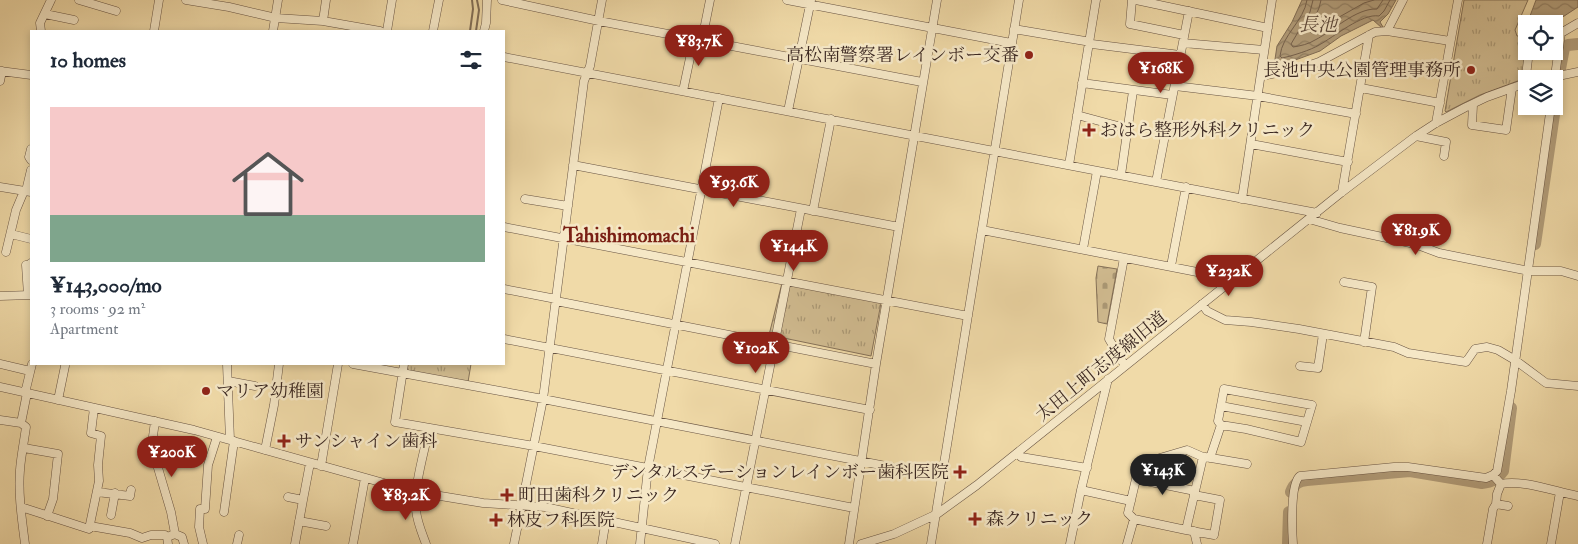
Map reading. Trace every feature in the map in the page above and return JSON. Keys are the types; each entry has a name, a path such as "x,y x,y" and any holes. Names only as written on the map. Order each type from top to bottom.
{"street":[{"path":"41,30 40,23 51,0"},
{"path":"79,0 116,11"},
{"path":"154,30 159,0"},
{"path":"186,0 276,18 323,22 374,30"},
{"path":"236,9 238,0"},
{"path":"273,30 278,0"},
{"path":"323,22 326,0"},
{"path":"387,30 392,0"},
{"path":"433,30 438,0"},
{"path":"484,30 487,0"},
{"path":"502,0 598,21 922,82"},
{"path":"514,544 520,506 543,399 584,81 602,0"},
{"path":"683,91 710,0"},
{"path":"787,0 811,2 1012,43"},
{"path":"849,544 886,302 937,0"},
{"path":"931,544 1018,0"},
{"path":"1069,165 1096,0"},
{"path":"1132,0 1130,24 1183,39 1264,50"},
{"path":"1136,0 1268,28"},
{"path":"1242,199 1272,0"},
{"path":"1387,31 1403,0"},
{"path":"1436,123 1458,0"},
{"path":"788,111 811,2"},
{"path":"1156,182 1189,11"},
{"path":"44,14 74,20"},
{"path":"1555,70 1561,33 1578,23"},
{"path":"1014,29 1180,55"},
{"path":"1262,76 1301,68 1319,62 1375,32 1387,31 1450,41"},
{"path":"1342,192 1370,35"},
{"path":"505,57 1317,213"},
{"path":"0,81 1,71 30,75"},
{"path":"1563,76 1578,72"},
{"path":"1082,83 1172,95"},
{"path":"1175,86 1258,96 1356,114"},
{"name":"太田上町志度線旧道","path":"861,544 894,534 937,514 1017,453 1342,192 1416,136 1436,123 1487,97 1518,86"},
{"path":"1361,88 1440,103"},
{"path":"1473,105 1471,129 1509,130 1512,88"},
{"path":"1122,175 1133,91"},
{"path":"640,544 648,468 656,422 720,98"},
{"path":"1078,115 1129,129"},
{"path":"1487,544 1493,509 1496,504 1497,471 1518,363 1550,115"},
{"path":"813,211 831,119"},
{"path":"1416,136 1446,142 1444,156"},
{"path":"1251,144 1348,162"},
{"path":"573,165 899,227"},
{"path":"1082,249 1097,170"},
{"path":"6,252 16,210 27,191 30,175"},
{"path":"0,187 27,191"},
{"path":"1171,266 1186,187"},
{"path":"524,199 568,206"},
{"path":"735,544 801,209"},
{"path":"1309,219 1340,228 1415,244 1439,253 1530,270 1561,271 1578,276"},
{"path":"505,227 886,302 968,316"},
{"path":"982,230 1233,279"},
{"path":"10,234 30,238"},
{"path":"1124,258 1109,339 1125,366"},
{"path":"0,296 30,295 26,265 30,265"},
{"path":"1344,282 1372,287 1364,342"},
{"path":"505,289 876,364"},
{"path":"1202,304 1207,310 1225,320 1251,322 1323,334 1394,347 1408,353 1466,362 1474,349 1487,347 1498,350 1546,383 1578,386"},
{"path":"1300,366 1317,371 1323,334"},
{"path":"505,339 666,372 870,410"},
{"path":"0,364 31,367 21,423"},
{"path":"224,512 232,441 227,365"},
{"path":"264,450 274,406 279,365"},
{"path":"321,466 338,365"},
{"path":"358,365 942,477"},
{"path":"404,365 395,422 534,446 854,508"},
{"path":"58,400 65,366"},
{"path":"1070,544 1108,379"},
{"path":"228,381 255,386"},
{"path":"0,387 217,436 416,492 484,503 545,507 715,544"},
{"path":"1224,389 1312,405 1301,442 1246,429 1222,426 1218,421 1221,406 1224,389"},
{"path":"1221,406 1307,422"},
{"path":"90,526 97,492 101,436 92,433 94,408"},
{"path":"0,420 21,423 26,427 20,470 24,544"},
{"path":"155,421 152,444 171,512 170,539"},
{"path":"1197,543 1190,531 1195,493 1206,457 1222,426"},
{"path":"426,544 418,522 416,492 429,428"},
{"path":"203,544 200,527 200,509 205,509 208,466 217,436"},
{"path":"24,448 58,454 53,499 48,516"},
{"path":"1136,479 1220,500 1214,535 1134,518 1128,513 1136,479 1136,465 1187,450 1206,457 1247,464"},
{"path":"1017,453 1021,458 1087,468"},
{"path":"295,544 310,463"},
{"path":"1292,544 1294,487 1298,478 1305,475 1408,467 1486,478 1507,483 1525,484 1578,496"},
{"path":"353,544 366,478"},
{"path":"97,492 130,496 132,490"},
{"path":"1081,490 1131,501"},
{"path":"1551,544 1560,492"},
{"path":"111,515 114,493"},
{"path":"288,497 303,500"},
{"path":"1496,504 1508,506"},
{"path":"21,507 89,529 90,526 142,538 166,535 170,539"},
{"path":"1127,544 1134,518"},
{"path":"602,544 606,519"},
{"path":"299,521 326,526"},
{"path":"237,544 239,535"},
{"path":"170,539 182,537 184,544"}],"green space":[{"path":"1464,0 1528,0 1522,15 1518,15 1518,23 1515,30 1518,36 1518,60 1524,60 1524,70 1518,70 1518,81 1445,111"},
{"path":"1098,266 1117,269 1107,324 1098,322 1096,278"},
{"path":"783,279 881,303 871,356 769,335"},
{"path":"407,365 471,365 468,382 409,371"}],"water":[{"name":"長池","path":"1302,0 1396,0 1388,14 1380,22 1382,28 1373,20 1341,36 1320,51 1276,67 1274,66 1277,46 1292,22"},
{"path":"1536,0 1578,0 1578,7 1563,17 1563,15 1530,15"}],"waterway":[{"path":"470,30 473,9 472,0"},
{"path":"476,30 479,10 477,0"},
{"path":"1560,69 1564,48 1568,45 1578,44"},
{"path":"1535,244 1554,115"},
{"path":"1291,492 1295,485 1304,480 1410,471 1482,483 1491,481 1503,471 1511,408"},
{"path":"1288,544 1289,512"}],"place":[{"name":"高松南警察署レインボー交番","path":"1029,55"},
{"name":"長池中央公園管理事務所","path":"1471,70"},
{"name":"おはら整形外科クリニック","path":"1089,130"},
{"name":"マリア幼稚園","path":"206,391"},
{"name":"サンシャイン歯科","path":"284,441"},
{"name":"デンタルステーションレインボー歯科医院","path":"960,472"},
{"name":"町田歯科クリニック","path":"507,495"},
{"name":"森クリニック","path":"975,519"},
{"name":"林皮フ科医院","path":"496,520"}],"district":[{"name":"Tahishimomachi","path":"629,235"}]}
